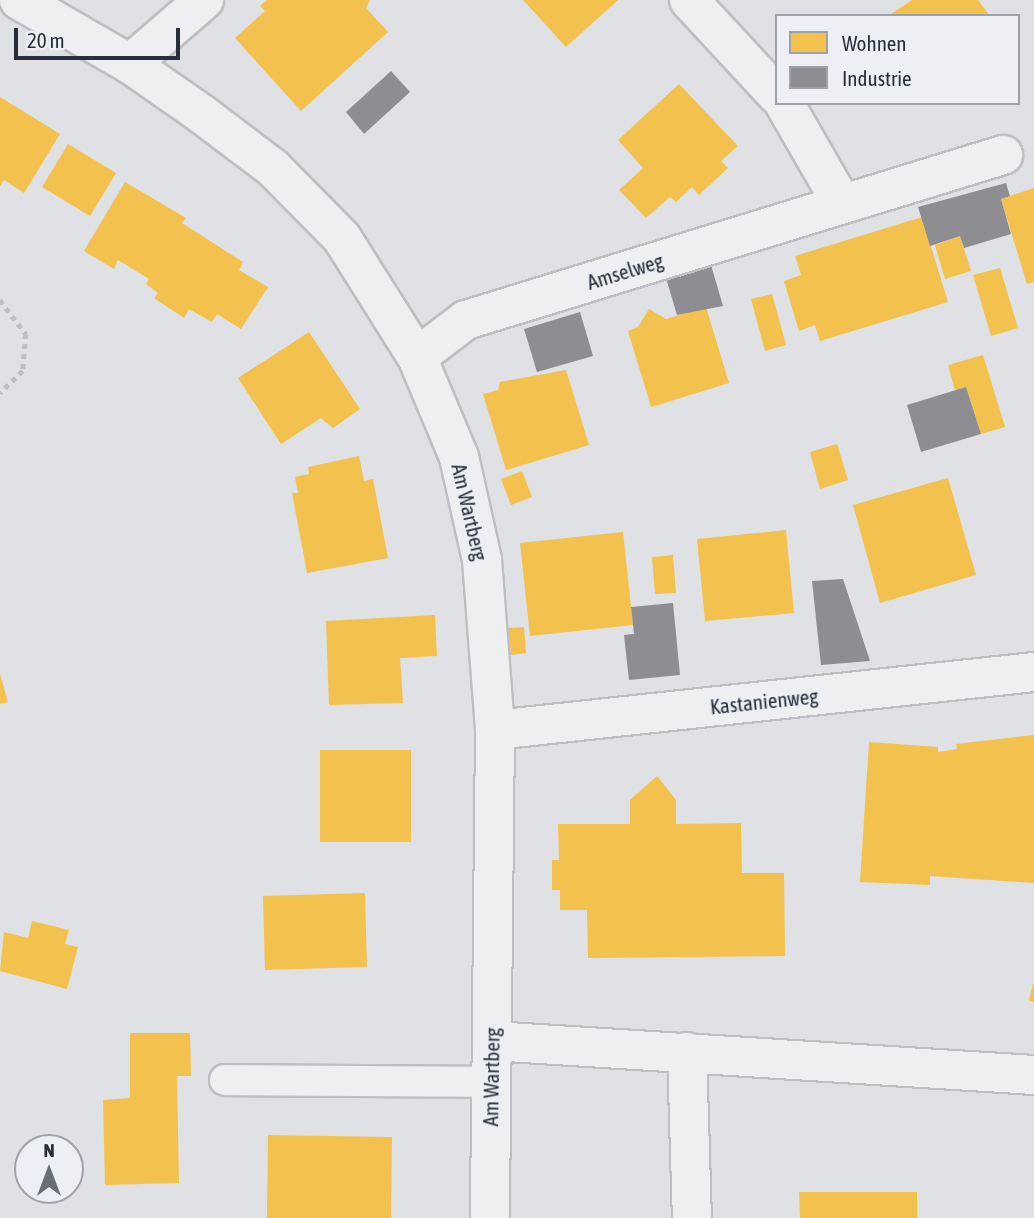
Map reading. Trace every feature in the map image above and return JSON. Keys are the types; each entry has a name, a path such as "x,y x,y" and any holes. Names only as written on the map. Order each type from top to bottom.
{"street":[{"name":"Am Wartberg","path":"19,0 130,64 274,168 342,238 417,357 459,457 482,560 495,730 490,1218"},
{"path":"130,64 204,0"},
{"path":"690,0 775,93"},
{"path":"785,105 842,204"},
{"name":"Amselweg","path":"417,357 466,320 1003,155"},
{"name":"Kastanienweg","path":"495,730 1034,672"},
{"path":"492,1041 1034,1075"},
{"path":"687,1052 692,1218"}],"lane":[{"path":"225,1080 491,1082"}],"path":[{"path":"0,300 26,334 23,371 0,393"}],"building: Wohnen":[{"path":"267,0 370,0 366,8 388,32 301,111 235,38 265,11 260,6"},
{"path":"523,0 618,0 566,47"},
{"path":"912,0 978,0 988,14 891,14"},
{"path":"679,84 738,146 721,161 728,168 699,195 692,187 676,202 670,197 646,218 619,190 643,168 618,140"},
{"path":"0,97 60,134 24,193 4,180 0,186"},
{"path":"68,144 116,173 90,216 42,187"},
{"path":"125,182 186,218 182,223 243,262 239,270 268,287 241,329 217,314 212,322 189,309 184,318 154,298 158,293 146,284 149,279 118,260 114,269 84,251"},
{"path":"1034,188 1034,282 1027,284 1001,199"},
{"path":"922,217 948,302 820,341 815,325 799,331 784,281 801,275 795,256"},
{"path":"960,236 971,271 945,279 935,245"},
{"path":"1000,268 1018,328 991,336 973,275"},
{"path":"772,294 786,345 765,351 751,299"},
{"path":"706,307 729,383 651,407 628,331 638,327 649,309 666,319"},
{"path":"309,332 360,409 333,428 321,418 281,444 238,378"},
{"path":"983,355 1005,427 981,434 966,387 955,391 948,365"},
{"path":"566,370 589,445 506,470 483,394 498,390 500,382"},
{"path":"837,444 848,480 820,489 810,452"},
{"path":"359,456 364,481 373,479 388,558 307,573 292,493 298,493 295,477 309,474 308,467"},
{"path":"522,471 532,497 511,505 501,479"},
{"path":"948,478 976,575 880,603 853,505"},
{"path":"786,530 794,613 705,621 697,539"},
{"path":"623,532 633,625 530,636 520,543"},
{"path":"673,555 676,593 655,594 652,557"},
{"path":"435,615 437,656 400,658 403,703 329,705 326,621"},
{"path":"524,627 526,653 511,655 508,628"},
{"path":"0,674 8,702 0,704"},
{"path":"1034,735 1034,883 930,876 930,885 860,882 869,742 938,747 938,752 957,749 956,744"},
{"path":"320,750 411,750 411,842 320,842"},
{"path":"657,776 676,800 676,824 741,823 742,873 784,873 785,956 588,958 587,910 560,910 560,890 552,890 552,860 559,860 558,824 630,824 630,800"},
{"path":"365,893 367,967 265,970 263,896"},
{"path":"32,921 69,930 65,944 78,947 67,989 0,971 4,932 28,938"},
{"path":"1034,984 1034,1002 1029,1001"},
{"path":"130,1033 190,1033 191,1076 177,1076 179,1183 105,1185 103,1100 130,1098"},
{"path":"268,1135 392,1137 391,1218 267,1218"},
{"path":"799,1192 917,1192 917,1218 800,1218"}],"building: Industrie":[{"path":"391,71 410,92 364,134 346,112"},
{"path":"1006,183 1010,196 1001,199 1011,234 964,248 960,236 930,246 918,207"},
{"path":"711,265 723,306 677,315 666,278"},
{"path":"580,312 593,356 537,372 524,329"},
{"path":"966,387 981,434 921,452 907,405"},
{"path":"843,579 870,661 821,665 812,581"},
{"path":"673,603 680,675 629,680 624,635 634,634 631,607"}]}
